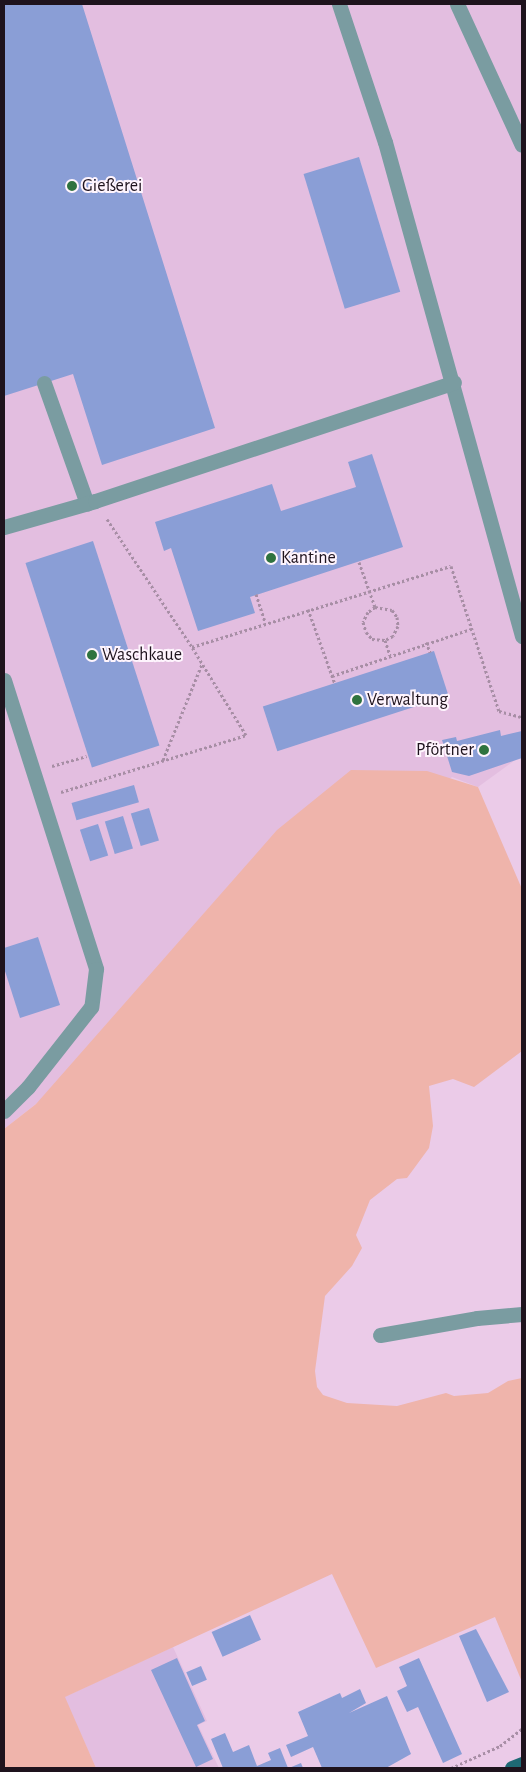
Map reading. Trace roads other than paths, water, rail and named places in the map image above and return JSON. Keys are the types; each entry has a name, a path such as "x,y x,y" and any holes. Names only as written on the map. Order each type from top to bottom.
{"main road":[{"path":"512,1768 522,1764"}],"lane":[{"path":"339,4 385,142 454,382 522,636"},
{"path":"457,4 522,145"},
{"path":"4,527 91,503 454,382"},
{"path":"44,384 91,503"},
{"path":"4,680 96,969 96,993 91,1007 68,1038 4,1112"},
{"path":"380,1335 477,1318 522,1314"}],"place":[{"name":"Gießerei","path":"72,186"},
{"name":"Kantine","path":"271,558"},
{"name":"Waschkaue","path":"92,655"},
{"name":"Verwaltung","path":"357,700"},
{"name":"Pförtner","path":"484,750"}]}
